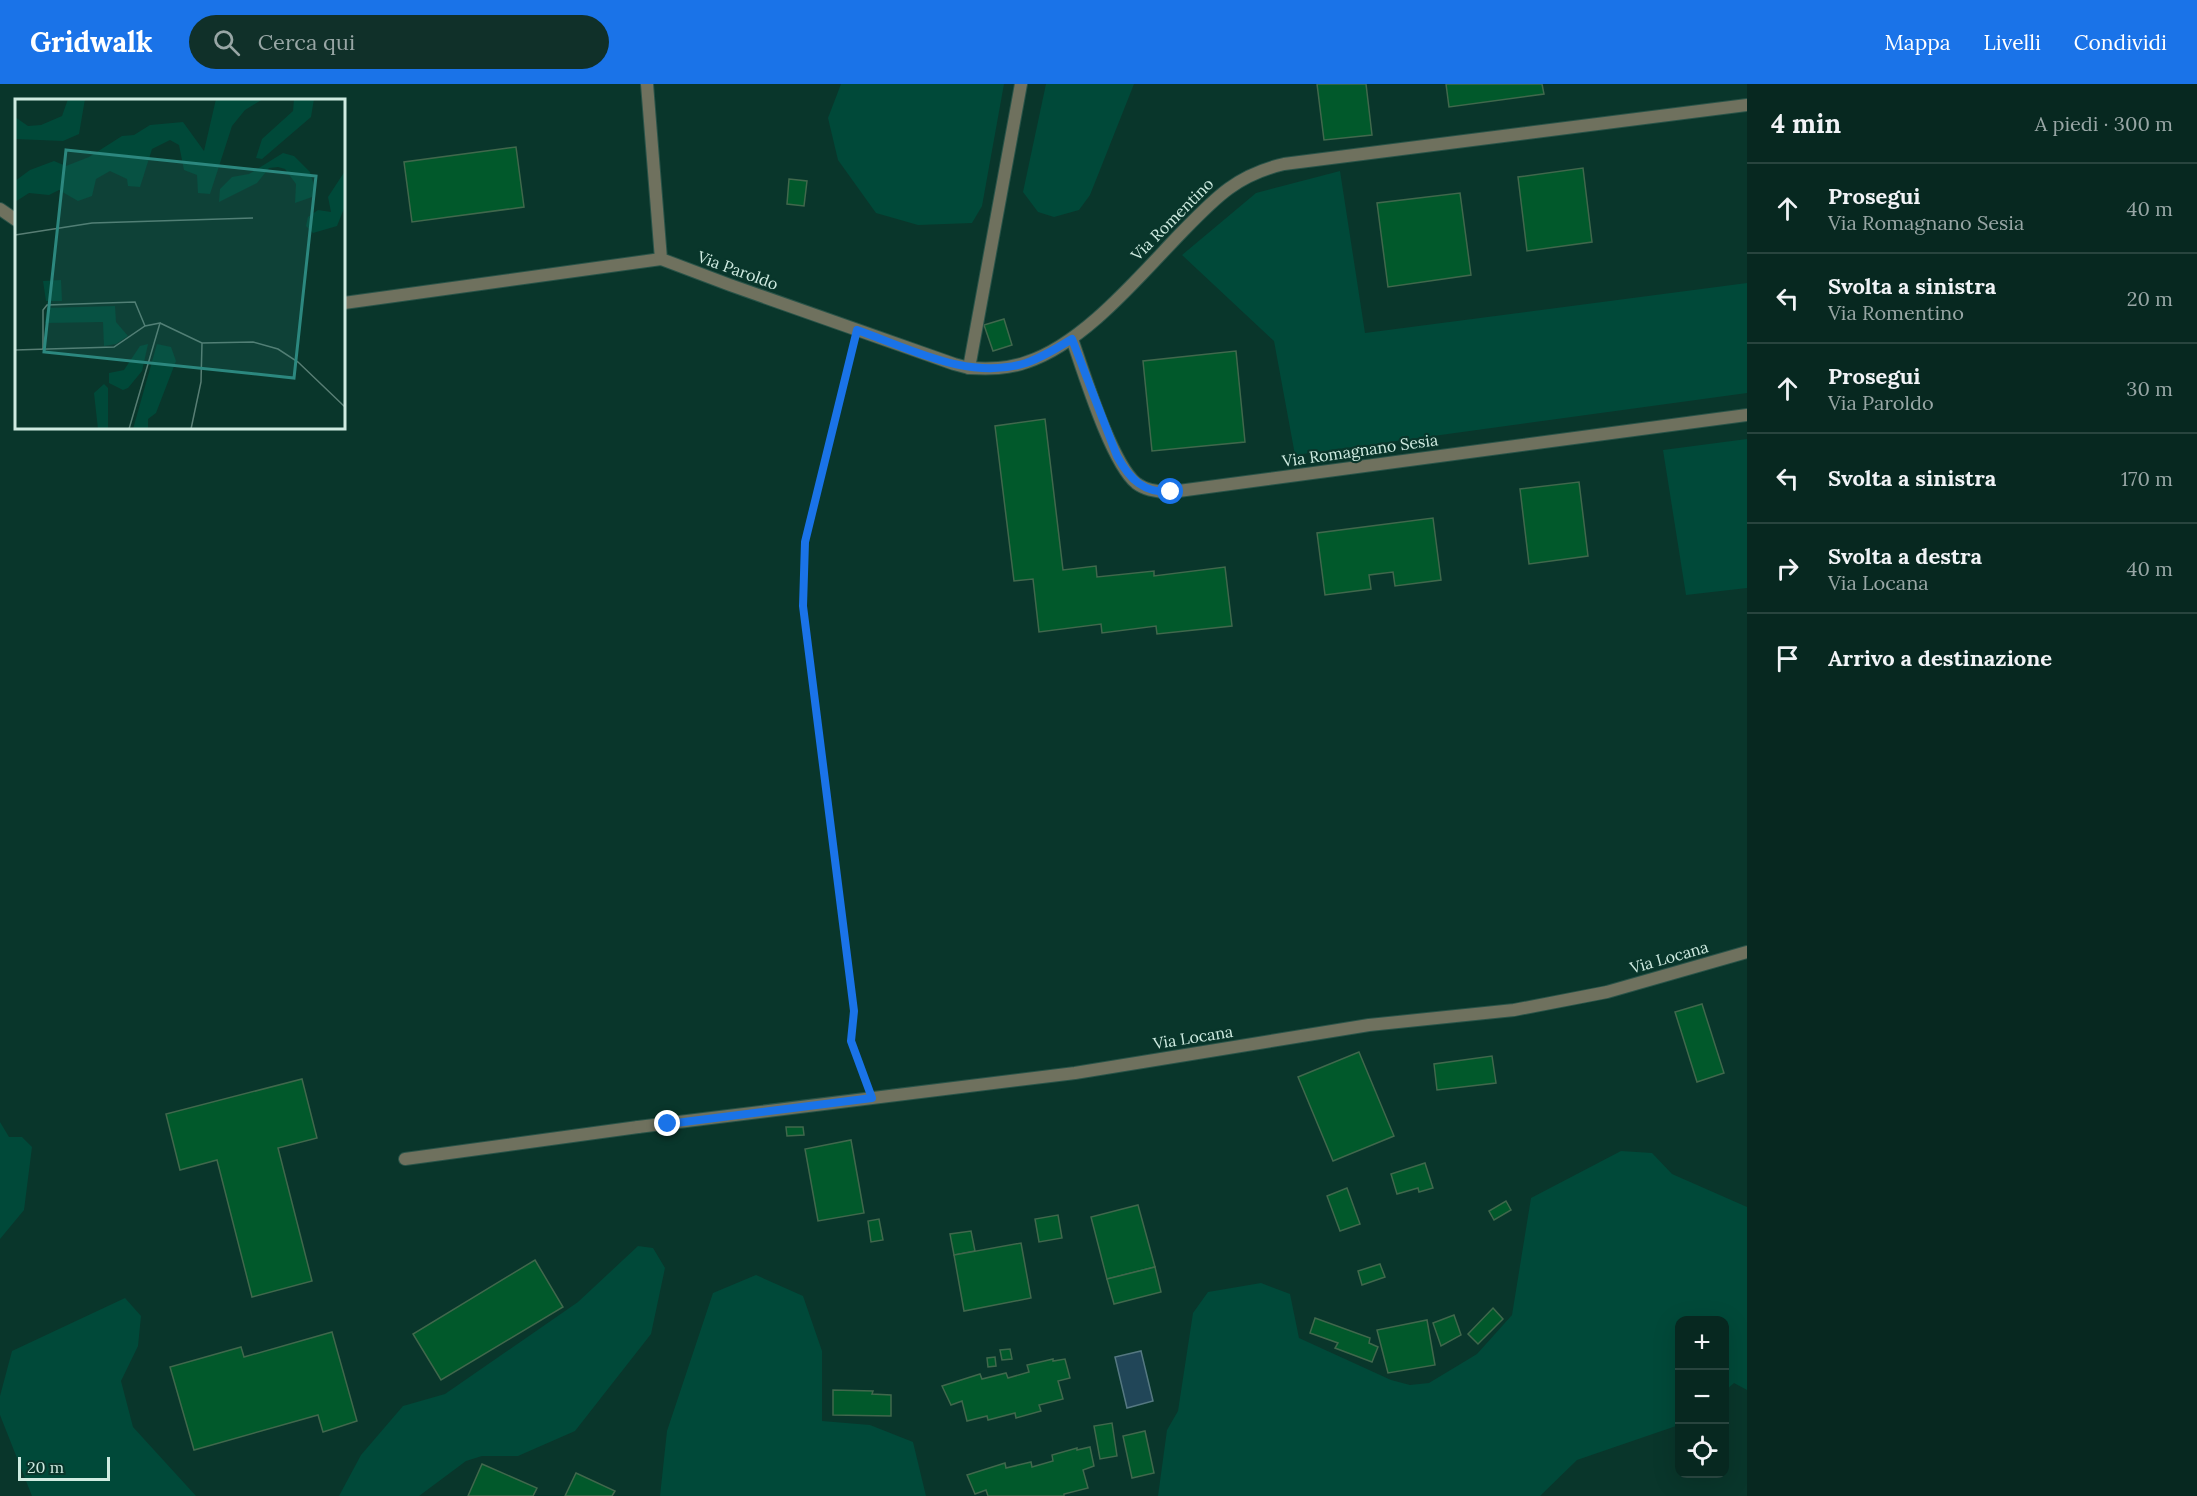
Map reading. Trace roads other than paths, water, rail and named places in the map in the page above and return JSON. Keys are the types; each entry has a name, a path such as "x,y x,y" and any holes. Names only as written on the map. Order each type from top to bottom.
{"street":[{"path":"345,303 661,259 647,84"},
{"path":"969,368 1021,84"},
{"name":"Via Romentino","path":"969,368 991,369 1027,362 1047,354 1072,339 1108,307 1218,195 1250,174 1268,168 1308,161 1747,105"},
{"path":"0,209 15,219"},
{"name":"Via Paroldo","path":"661,259 969,368"},
{"name":"Via Romagnano Sesia","path":"1072,339 1120,463 1138,484 1156,492 1183,491 1747,415"},
{"name":"Via Locana","path":"405,1159 638,1127 1075,1073 1369,1025 1514,1010 1607,992 1747,952"}],"water":[{"path":"1141,1351 1153,1401 1127,1408 1115,1357"}]}
